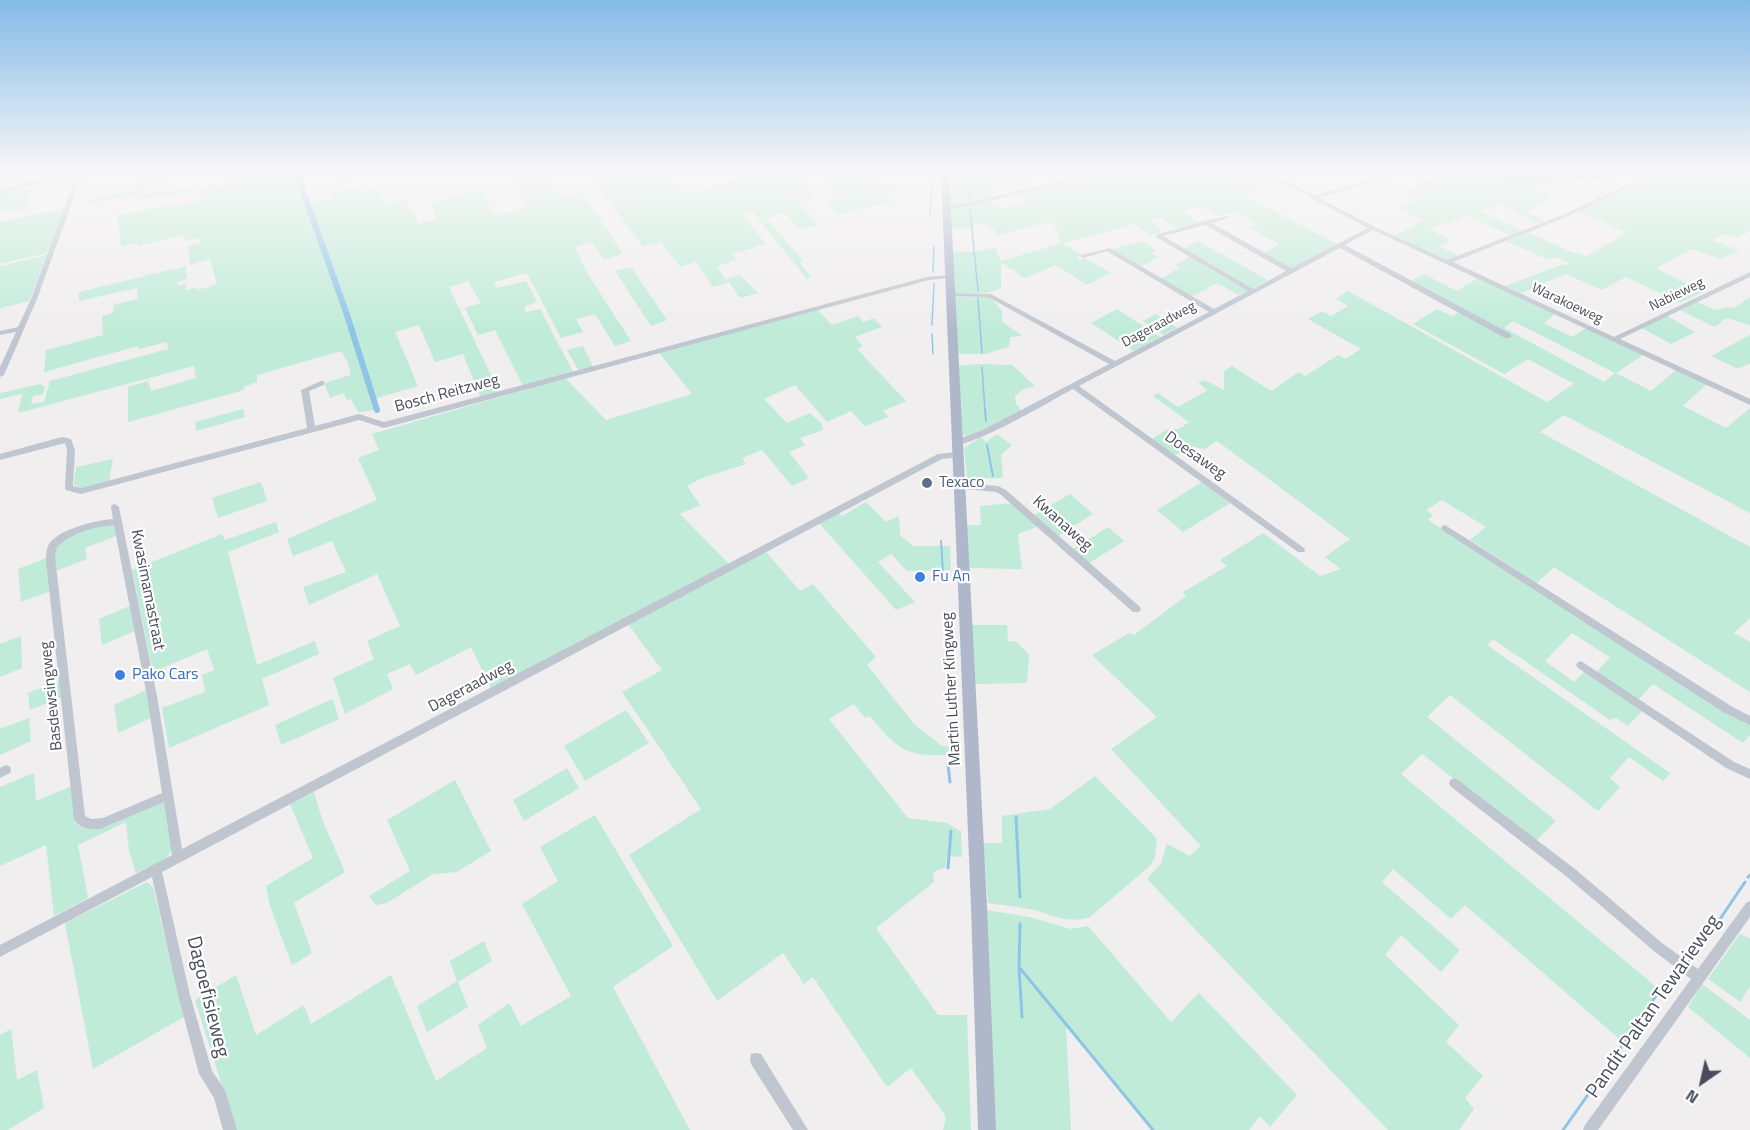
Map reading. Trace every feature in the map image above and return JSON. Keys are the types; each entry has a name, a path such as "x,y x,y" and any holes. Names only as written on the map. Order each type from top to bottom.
{"main road":[{"name":"Martin Luther Kingweg","path":"947,227 979,906 987,1130"}],"street":[{"path":"0,375 3,362 22,328 60,227"},
{"path":"1189,227 1158,236 1252,291"},
{"path":"1213,227 1291,271"},
{"path":"1448,262 1537,227"},
{"name":"Warakoeweg","path":"1373,228 1750,402"},
{"name":"Dageraadweg","path":"0,951 1373,228"},
{"path":"1339,245 1508,336"},
{"path":"1083,256 1108,249 1212,312"},
{"name":"Nabieweg","path":"1616,339 1750,274"},
{"name":"Bosch Reitzweg","path":"0,457 62,440 68,441 71,450 69,488 81,491 359,417 384,425 929,278 949,276"},
{"path":"950,294 989,295 1115,363"},
{"path":"0,333 22,328"},
{"path":"311,429 305,390 321,383"},
{"name":"Doesaweg","path":"1073,386 1301,550"},
{"name":"Kwanaweg","path":"959,486 998,489 1003,492 1136,609"},
{"name":"Kwasimamastraat","path":"115,507 169,795 178,857"},
{"name":"Basdewsingweg","path":"118,522 104,522 75,533 57,541 51,550 52,578 80,819 85,824 104,823 169,795"},
{"path":"1445,528 1727,709 1750,721"},
{"path":"1581,665 1730,765 1750,774"},
{"path":"1454,783 1571,873 1658,947 1699,977"},
{"name":"Dagoefisieweg","path":"156,868 184,995 206,1074 220,1095 230,1130"},
{"name":"Pandit Paltan Tewarieweg","path":"1590,1130 1750,907"},
{"path":"756,1059 801,1130"}],"green space":[{"path":"0,227 58,227 47,253 0,264"},
{"path":"118,227 605,227 623,254 604,260 592,242 575,247 589,276 631,341 615,346 595,314 576,319 583,332 561,338 527,273 494,282 497,288 526,281 537,302 524,307 526,312 540,309 573,372 523,386 495,330 478,335 465,308 481,303 468,281 449,287 499,392 481,398 463,354 435,362 419,325 395,332 418,386 374,399 377,410 358,412 351,399 347,400 343,393 330,398 324,383 351,375 341,351 257,375 257,382 244,387 244,390 128,422 128,387 148,381 151,391 196,378 194,366 18,413 22,394 0,399 0,393 40,384 45,387 43,394 33,396 31,404 44,402 50,381 168,349 167,342 139,349 138,346 44,372 46,350 103,335 102,316 113,313 114,305 138,299 137,288 79,301 79,292 186,266 187,279 177,282 178,286 186,284 187,290 197,287 198,290 217,284 210,259 190,265 188,246 200,243 200,238 186,241 184,235 138,246 137,243 121,247"},
{"path":"628,227 753,227 766,244 732,254 736,260 717,266 725,279 740,275 758,293 740,298 729,282 713,287 696,262 680,267 661,242 643,247"},
{"path":"765,227 774,227 803,261 800,263 811,277 807,279"},
{"path":"797,227 812,227 800,230"},
{"path":"950,227 974,227 973,230"},
{"path":"989,227 1030,227 998,235"},
{"path":"1055,227 1125,227 1063,243 1080,254 1077,258 1079,260 1085,258 1111,273 1087,285 1056,265 1025,278 1001,262 1001,288 988,293 953,293 952,251 976,252 995,247 1001,261 1062,243"},
{"path":"1138,227 1157,227 1163,232 1150,236"},
{"path":"1304,227 1337,244 1291,268 1263,253 1279,244 1250,228"},
{"path":"1412,227 1435,227 1430,229 1450,240 1440,246 1459,256 1447,260 1394,236"},
{"path":"1491,227 1515,227 1522,230 1510,235"},
{"path":"1613,227 1750,227 1750,230 1736,238 1725,234 1712,240 1740,251 1720,259 1692,249 1656,268 1703,292 1680,303 1626,277 1602,290 1566,274 1521,293 1505,286 1561,265 1571,264 1555,257 1549,260 1506,241 1528,232 1571,252 1587,256 1627,233"},
{"path":"1143,241 1156,251 1152,253 1159,257 1140,267 1112,249"},
{"path":"1198,241 1268,280 1252,289 1183,249"},
{"path":"47,255 29,301 0,308 0,266"},
{"path":"1190,257 1248,291 1239,295 1217,283 1191,297 1160,279 1179,268 1175,265"},
{"path":"631,267 667,320 651,326 615,271"},
{"path":"1424,274 1457,291 1478,278 1555,314 1544,323 1572,337 1586,328 1643,355 1616,373 1651,391 1676,370 1707,384 1683,406 1726,428 1750,408 1750,513 1564,415 1540,432 1750,547 1750,618 1734,633 1750,642 1750,692 1554,567 1537,583 1470,540 1486,527 1442,500 1426,510 1433,515 1428,520 1750,724 1750,735 1743,743 1653,684 1638,700 1596,673 1610,657 1572,633 1545,661 1574,682 1585,671 1643,710 1628,726 1616,718 1610,720 1493,639 1487,645 1670,773 1663,781 1629,757 1610,778 1620,787 1598,811 1450,695 1427,717 1556,821 1535,842 1422,754 1401,774 1660,990 1624,1043 1465,905 1451,919 1393,869 1382,882 1460,950 1441,972 1401,935 1385,955 1459,1025 1446,1042 1483,1076 1465,1098 1474,1109 1459,1130 1388,1130 1147,879 1161,863 1167,844 1190,856 1201,846 1111,749 1157,717 1092,655 1129,633 1134,635 1186,596 1183,592 1227,566 1220,560 1263,533 1320,576 1341,569 1325,557 1350,539 1217,441 1205,449 1192,447 1173,456 1150,440 1168,429 1179,429 1189,422 1153,396 1158,393 1178,407 1208,390 1198,383 1205,380 1224,390 1224,371 1232,366 1271,391 1299,372 1305,376 1338,355 1345,359 1361,349 1308,319 1322,311 1331,316 1348,306 1336,299 1348,291 1547,402 1574,384 1528,359 1504,374 1413,324 1437,309 1452,316 1458,312 1412,281","holes":["1513,321 1615,373 1604,382 1504,328"]},
{"path":"954,296 990,297 1002,311 1002,322 1022,336 1010,337 1009,347 985,354 957,354"},
{"path":"1750,297 1750,325 1726,318 1715,327 1680,310 1697,302 1715,310 1726,307 1734,308"},
{"path":"1117,309 1160,337 1134,351 1091,323"},
{"path":"818,310 832,325 858,316 863,322 874,318 882,327 855,337 863,346 857,349 906,401 883,411 888,417 865,426 851,411 827,422 795,385 764,399 787,423 810,413 822,424 823,430 800,438 805,445 789,452 809,478 792,486 762,450 742,458 746,464 702,478 687,486 700,505 680,514 730,565 492,691 471,647 416,675 410,664 387,674 393,689 345,714 333,678 374,659 367,641 400,626 377,574 309,605 303,587 346,572 332,541 293,556 287,539 377,500 358,458 379,450 372,434 565,378 606,420 692,394 659,353"},
{"path":"1156,314 1177,328 1163,335 1143,321"},
{"path":"1667,316 1695,332 1671,344 1642,328"},
{"path":"1750,335 1750,363 1738,369 1711,356"},
{"path":"583,346 593,367 579,371 567,350"},
{"path":"1012,365 1035,386 1022,390 1015,396 1016,404 1021,410 984,431 960,435 958,366"},
{"path":"243,409 245,417 196,431 195,422"},
{"path":"997,434 1012,445 1001,455 1003,478 967,478 964,448 981,437 986,442"},
{"path":"113,459 109,481 81,488 74,485 76,467"},
{"path":"261,482 267,501 218,518 212,498"},
{"path":"1202,482 1230,503 1183,532 1157,510"},
{"path":"1070,494 1093,514 1058,536 1034,515"},
{"path":"866,502 886,522 899,516 900,535 913,546 950,546 951,570 907,571 891,554 878,562 915,602 896,610 819,523 839,513 842,516"},
{"path":"1011,503 1039,526 1018,534 1022,569 967,568 967,525 981,525 980,506"},
{"path":"276,522 279,532 228,552 257,665 315,641 319,654 262,679 269,705 169,748 162,708 205,692 202,675 214,670 207,649 153,672 132,570 222,534 225,540"},
{"path":"114,523 119,535 85,548 87,559 53,572 54,549 60,543 82,531"},
{"path":"1108,527 1124,541 1088,564 1072,550"},
{"path":"766,552 800,591 813,584 876,657 867,665 914,724 942,746 957,747 957,755 928,755 907,750 890,739 870,716 865,718 854,704 829,719 908,818 947,823 961,832 962,857 947,856 946,867 933,872 934,882 876,928 938,1015 967,1015 971,1130 943,1130 946,1117 911,1068 887,1087 813,977 804,984 783,953 717,1001 629,855 701,809 622,692 662,670 628,624"},
{"path":"49,557 51,591 21,602 18,569"},
{"path":"132,605 137,630 102,645 99,619"},
{"path":"970,625 1007,625 1008,641 1017,642 1029,655 1027,683 974,684"},
{"path":"21,636 22,668 0,677 0,644"},
{"path":"61,680 62,697 30,710 28,693"},
{"path":"146,690 153,717 118,733 114,705"},
{"path":"333,700 339,719 281,745 275,725"},
{"path":"626,710 649,743 585,781 564,746"},
{"path":"29,718 31,741 0,755 0,729"},
{"path":"567,768 579,788 524,821 513,800"},
{"path":"34,773 36,801 72,786 76,824 85,829 107,826 153,804 163,802 166,804 173,849 162,861 136,873 129,851 126,822 78,845 88,898 54,916 46,845 0,866 0,787"},
{"path":"1095,776 1157,839 1155,857 1151,865 1090,917 1083,919 1062,918 1035,910 988,903 983,843 1002,843 1002,816 1050,809"},
{"path":"455,780 491,851 457,872 433,874 387,903 376,905 369,896 410,871 387,820"},
{"path":"314,792 322,819 345,872 294,903 312,953 292,965 270,906 266,886 313,858 290,804"},
{"path":"595,815 673,946 613,987 690,1130 236,1130 195,1000 236,975 256,1035 304,1005 311,1024 391,975 436,1081 487,1048 478,1025 509,1003 521,1026 571,996 522,904 558,881 540,847"},
{"path":"147,882 153,887 184,1017 93,1069 65,923"},
{"path":"986,910 1029,917 1071,929 1088,926 1171,1022 1199,993 1297,1095 1270,1127 1260,1116 1249,1130 1153,1130 1066,1024 1071,1130 995,1130"},
{"path":"1740,934 1750,939 1750,986 1740,1002 1708,979"},
{"path":"484,941 492,961 458,982 468,1007 427,1032 417,1006 457,981 450,961"},
{"path":"1702,984 1750,1020 1750,1058 1688,1007"},
{"path":"11,1029 17,1080 37,1070 44,1108 8,1130 0,1130 0,1035"}],"waterway":[{"path":"316,227 377,410"},
{"path":"972,227 978,291"},
{"path":"933,272 934,246"},
{"path":"932,325 934,283"},
{"path":"978,298 982,353"},
{"path":"932,334 933,354"},
{"path":"982,367 985,411"},
{"path":"985,409 986,421"},
{"path":"987,445 993,476"},
{"path":"941,541 943,572"},
{"path":"948,765 950,782"},
{"path":"1016,817 1020,897"},
{"path":"948,868 951,831"},
{"path":"1714,928 1745,882"},
{"path":"1019,967 1020,924"},
{"path":"1689,961 1706,938"},
{"path":"1019,967 1153,1130"},
{"path":"1019,967 1022,1017"},
{"path":"1608,1066 1660,990 1678,972"},
{"path":"1563,1130 1602,1075"}],"place":[{"name":"Texaco","path":"927,483"},
{"name":"Fu An","path":"920,577"},
{"name":"Pako Cars","path":"120,675"}]}
